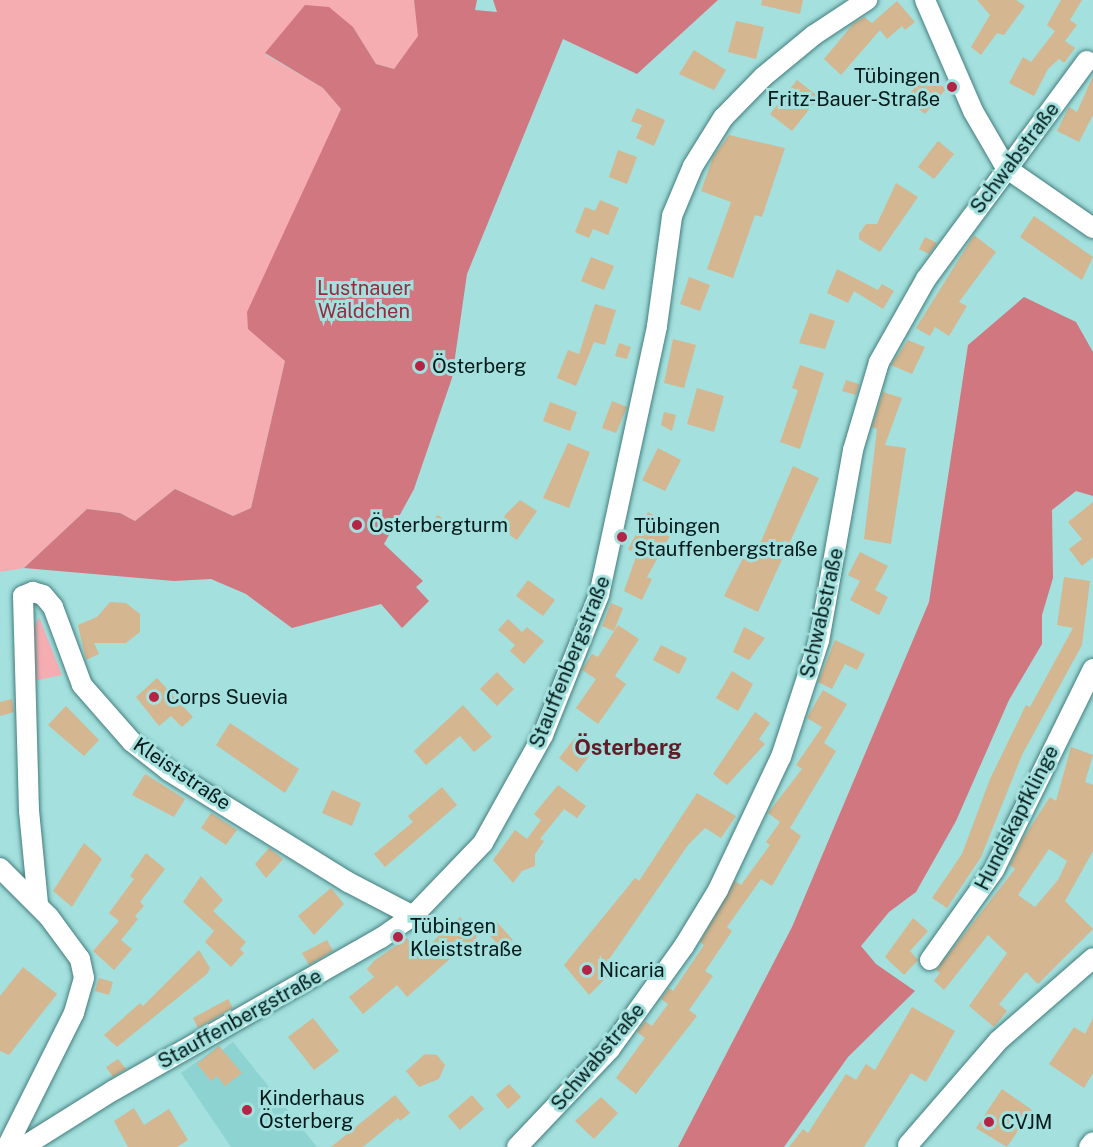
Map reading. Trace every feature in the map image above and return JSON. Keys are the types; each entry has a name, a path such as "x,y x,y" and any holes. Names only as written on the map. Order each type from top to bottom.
{"street":[{"name":"Stauffenbergstraße","path":"23,1147 151,1068 316,978 413,916 483,843 543,735 582,644 615,535 657,326 672,216 693,166 723,118 763,76 814,35 867,0"},
{"path":"925,0 973,111 1006,168 1093,228"},
{"name":"Schwabstraße","path":"517,1147 610,1048 684,946 723,881 781,757 819,641 853,450 870,382 905,311 1006,168 1087,61"},
{"name":"Kleiststraße","path":"38,904 29,811 29,719 23,596 33,592 53,606 82,685 132,742 169,771 348,882 413,916"},
{"name":"Hundskapfklinge","path":"930,960 994,870 1093,669"},
{"path":"0,868 38,904 80,959 84,978 74,1013 7,1147"},
{"path":"908,1145 998,1041 1093,958"},
{"path":"1089,1147 1093,1142"}],"shaded area":[{"path":"0,0 414,0 419,36 394,69 376,64 353,27 265,54 323,88 341,109 249,329 285,361 251,508 233,516 175,489 135,521 120,513 87,509 24,568 0,572"},
{"path":"39,617 62,675 34,681 32,632"},
{"name":"Kinderhaus Österberg","path":"233,1042 317,1147 231,1147 181,1073 219,1046 222,1050"}],"green space":[{"name":"Lustnauer Wäldchen","path":"414,0 477,0 475,10 497,12 493,0 718,0 637,74 563,39 467,274 452,378 414,489 384,544 423,581 416,587 429,601 402,628 381,604 292,628 246,594 211,579 174,581 24,568 87,509 120,513 135,521 175,489 233,516 251,508 285,361 248,329 247,312 341,109 323,88 265,53 305,5 329,7 353,27 376,64 394,69 418,36"},
{"path":"1024,297 1076,322 1093,352 1093,496 1076,491 1052,510 1053,578 1042,615 1042,644 1009,700 956,821 916,892 889,912 861,946 876,964 915,991 848,1057 784,1147 678,1147 792,927 929,602 968,345"}],"building":[{"path":"762,0 803,0 800,14 761,5"},
{"path":"977,0 1016,0 1025,6 1004,35 997,33 981,55 971,47 990,15"},
{"path":"1061,0 1082,0 1070,20 1077,25 1065,41 1075,48 1064,63 1059,59 1048,69 1034,96 1009,83 1023,57 1031,62 1055,31 1047,25"},
{"path":"897,1 915,22 905,30 902,26 887,39 880,30 841,75 824,59 853,24 864,17 872,23"},
{"path":"736,21 764,27 756,59 728,52"},
{"path":"694,50 726,70 714,90 679,74"},
{"path":"927,73 946,89 925,114 906,98"},
{"path":"1093,76 1093,115 1079,142 1057,131 1069,107 1077,112"},
{"path":"797,80 819,97 792,131 770,114"},
{"path":"637,108 665,120 654,146 636,138 642,125 631,121"},
{"path":"729,135 785,148 762,217 755,215 733,278 707,269 731,202 701,191 713,157"},
{"path":"938,141 954,154 934,179 918,167"},
{"path":"618,150 637,157 627,184 609,177"},
{"path":"896,183 918,197 880,252 859,239 859,234 866,224 877,224"},
{"path":"600,200 619,208 608,235 593,229 589,238 575,232 585,207 595,211"},
{"path":"1034,216 1093,257 1082,280 1020,237"},
{"path":"974,235 996,252 959,302 967,306 949,336 935,327 930,336 916,328"},
{"path":"925,237 937,243 929,254 919,249"},
{"path":"591,257 614,266 604,290 581,281"},
{"path":"837,269 878,290 882,284 894,291 883,309 854,291 848,303 827,293"},
{"path":"689,277 710,285 700,311 680,304"},
{"path":"595,304 616,310 605,345 594,342 576,386 557,378 568,350 579,354"},
{"path":"810,313 835,321 825,349 799,343"},
{"path":"673,339 696,345 684,388 664,383"},
{"path":"908,340 925,347 912,374 891,365"},
{"path":"619,343 631,347 627,359 615,356"},
{"path":"800,365 824,373 800,449 780,442 798,390 792,388"},
{"path":"846,380 859,384 856,395 842,391"},
{"path":"697,388 724,396 714,432 687,424"},
{"path":"883,392 902,398 885,445 906,448 891,544 864,539 877,429 872,427"},
{"path":"612,401 627,407 616,433 602,428"},
{"path":"550,402 577,412 570,431 543,421"},
{"path":"664,412 676,415 672,431 661,425"},
{"path":"568,443 590,452 569,508 543,498"},
{"path":"658,448 681,460 665,491 642,480"},
{"path":"793,466 819,478 758,612 724,596 743,558 752,563"},
{"path":"520,500 537,511 517,540 500,529 505,515"},
{"path":"1093,502 1093,557 1082,566 1069,549 1082,539 1068,522"},
{"path":"648,512 675,527 647,577 652,579 642,600 624,591 637,554 628,549"},
{"path":"438,515 447,522 437,534 428,527"},
{"path":"860,552 888,566 875,590 888,597 879,615 850,600 860,581 848,575"},
{"path":"1064,577 1090,581 1082,645 1022,755 981,857 947,908 932,898 962,854 990,779 1026,705 1030,707 1073,628 1057,625"},
{"path":"528,580 555,600 543,616 516,596"},
{"path":"110,602 126,603 140,614 140,632 126,643 94,643 99,654 86,660 78,625 97,617"},
{"path":"611,603 623,608 614,631 602,626"},
{"path":"508,619 522,632 527,627 544,641 524,664 510,651 515,645 498,630"},
{"path":"618,625 639,639 615,676 626,684 598,724 576,708 596,679 582,670 592,654 598,657"},
{"path":"744,627 765,638 749,660 733,652"},
{"path":"835,640 865,654 857,670 845,664 832,689 818,682"},
{"path":"661,645 687,658 679,674 653,660"},
{"path":"732,671 753,684 738,711 716,698"},
{"path":"497,672 514,689 497,706 480,689"},
{"path":"157,678 193,717 182,727 171,716 159,726 136,697"},
{"path":"823,690 847,704 824,743 836,751 790,828 801,836 772,886 761,879 727,927 732,931 705,971 713,976 689,1010 697,1016 636,1094 616,1078 645,1038 637,1032 645,1021 652,1026 668,1004 661,999 669,988 673,991 704,945 700,942 735,881 741,885 770,845 766,842 780,822 768,813 802,769 796,765 822,727 807,718"},
{"path":"12,699 14,712 0,716 0,702"},
{"path":"463,705 492,737 474,752 460,736 426,765 414,751"},
{"path":"66,706 99,740 84,756 48,725"},
{"path":"755,712 770,723 759,739 765,744 727,785 713,774"},
{"path":"230,723 299,769 285,793 216,745"},
{"path":"579,733 596,747 577,772 559,758"},
{"path":"1071,747 1093,755 1085,782 1093,785 1093,851 1065,901 1093,929 1038,984 1026,972 999,1004 1007,1011 994,1027 969,1006 1007,953 988,935 944,990 934,981 940,973 936,970 1015,869 1010,865 1022,840 1050,797 1056,801","holes":["1049,849 1067,861 1058,880 1035,907 1018,895"]},
{"path":"145,774 185,799 174,817 132,795"},
{"path":"558,785 586,806 577,818 564,809 540,839 544,841 535,854 535,866 522,871 513,883 493,860 515,830 527,839 541,820 534,814"},
{"path":"442,787 457,805 385,867 374,854 413,822 408,816"},
{"path":"332,790 361,803 352,826 322,813"},
{"path":"697,793 736,816 721,838 705,828 688,845 603,968 610,974 589,995 564,965 635,878 639,881"},
{"path":"211,813 237,830 226,845 201,828"},
{"path":"84,843 102,859 72,907 53,891"},
{"path":"269,848 283,859 266,878 255,864"},
{"path":"146,853 165,869 140,902 144,906 135,916 138,919 121,940 132,949 114,970 93,951 119,921 109,913 134,879 130,876"},
{"path":"201,876 223,900 213,911 246,942 240,949 244,953 231,967 205,942 214,931 183,902"},
{"path":"331,888 344,904 314,935 298,916"},
{"path":"460,917 477,935 473,945 467,944 407,997 397,985 363,1014 349,997 374,977 367,969 374,961 407,938 420,953"},
{"path":"913,918 928,931 910,951 918,960 904,975 885,957"},
{"path":"496,921 513,940 503,950 485,930"},
{"path":"327,940 333,951 309,965 302,953"},
{"path":"199,950 210,968 207,974 117,1047 104,1035 140,1003 143,1006"},
{"path":"23,967 57,994 9,1055 0,1051 0,996"},
{"path":"99,978 113,982 109,995 95,991"},
{"path":"228,999 233,1008 198,1028 193,1018"},
{"path":"912,1007 955,1031 926,1082 911,1073 864,1147 789,1147 803,1129 808,1133 846,1074 856,1080 866,1064 875,1070"},
{"path":"313,1018 339,1051 314,1070 288,1037"},
{"path":"1093,1018 1093,1073 1084,1088 1049,1064 1074,1027 1085,1034"},
{"path":"219,1046 242,1073 225,1086 217,1076 211,1081 197,1064"},
{"path":"425,1054 437,1055 445,1065 439,1079 419,1087 406,1071"},
{"path":"118,1059 126,1069 113,1077 106,1067"},
{"path":"509,1084 521,1097 508,1109 496,1095"},
{"path":"1002,1089 1032,1110 1007,1147 976,1128"},
{"path":"395,1095 410,1113 400,1121 398,1118 363,1147 331,1147"},
{"path":"472,1095 484,1109 460,1130 448,1116"},
{"path":"601,1097 618,1113 594,1139 575,1121"},
{"path":"134,1108 144,1125 169,1109 188,1140 177,1147 128,1147 114,1121"}],"place":[{"name":"Tübingen Fritz-Bauer-Straße","path":"952,87"},
{"name":"Österberg","path":"420,366"},
{"name":"Österbergturm","path":"357,525"},
{"name":"Tübingen Stauffenbergstraße","path":"622,537"},
{"name":"Corps Suevia","path":"154,697"},
{"name":"Tübingen Kleiststraße","path":"398,937"},
{"name":"Nicaria","path":"587,970"},
{"name":"Kinderhaus Österberg","path":"247,1110"},
{"name":"CVJM","path":"989,1122"}],"district":[{"name":"Österberg","path":"628,748"}]}
